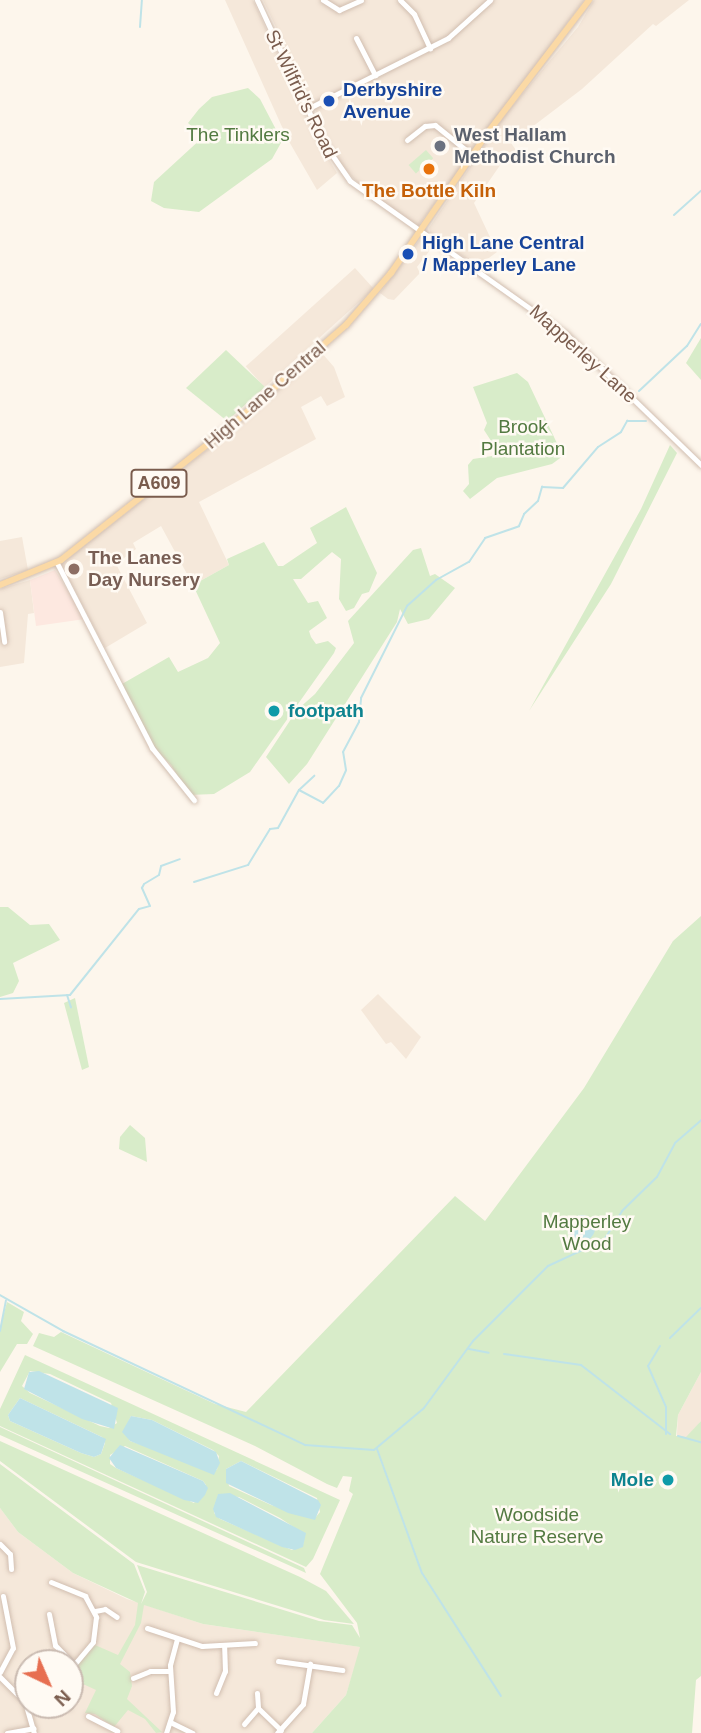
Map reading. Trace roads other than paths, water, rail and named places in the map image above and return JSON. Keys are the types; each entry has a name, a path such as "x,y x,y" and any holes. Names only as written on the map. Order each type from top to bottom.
{"main road":[{"name":"A609","path":"420,232 472,155 589,0"},
{"name":"High Lane Central","path":"57,563 223,432 320,349 365,305 420,232"},
{"name":"A609","path":"0,585 57,563"}],"street":[{"name":"St Wilfrid's Road","path":"257,0 329,154 351,182 420,232"},
{"path":"323,0 339,10 361,0"},
{"path":"400,0 414,14 430,48"},
{"path":"307,109 430,48 469,23 490,0"},
{"path":"363,34 355,39 375,75"},
{"path":"407,140 438,126 472,155"},
{"name":"Mapperley Lane","path":"420,232 565,333 701,465"},
{"path":"57,563 152,748 194,800"},
{"path":"0,612 4,642"},
{"path":"0,1544 13,1553 11,1569"},
{"path":"51,1582 81,1593 95,1611 95,1637 84,1651"},
{"path":"4,1596 2,1604 13,1648 0,1674 14,1689"},
{"path":"95,1611 105,1609 117,1617"},
{"path":"49,1614 55,1627 57,1649"},
{"path":"147,1628 156,1628 177,1639 202,1647 224,1646 246,1639 255,1643"},
{"path":"166,1733 170,1722 170,1671 177,1639"},
{"path":"215,1693 225,1671 224,1646"},
{"path":"278,1661 292,1659 331,1670 342,1670"},
{"path":"257,1693 258,1708 279,1732 303,1704 310,1664"},
{"path":"133,1678 150,1671 170,1671"},
{"path":"244,1724 258,1708"},
{"path":"93,1718 116,1732 121,1721"},
{"path":"170,1722 193,1733"},
{"path":"7,1733 34,1730"}],"water":[{"path":"582,1215 591,1219 595,1228 591,1237 582,1241 573,1237 569,1228 573,1219"},
{"path":"39,1371 118,1408 114,1429 82,1419 24,1389 29,1372"},
{"path":"20,1398 106,1439 101,1454 94,1457 81,1453 10,1421 8,1415"},
{"path":"131,1416 152,1420 216,1452 220,1463 214,1475 130,1441 122,1432"},
{"path":"120,1445 203,1481 208,1488 205,1495 198,1503 184,1500 116,1468 109,1458"},
{"path":"241,1461 318,1500 321,1505 315,1520 288,1513 226,1483 226,1469"},
{"path":"230,1493 306,1533 303,1547 295,1550 282,1547 216,1517 213,1509 218,1494"}],"waterway":[{"path":"140,27 142,0"},
{"path":"674,215 701,191"},
{"path":"639,391 687,346 701,324"},
{"path":"299,790 323,803 339,786 346,770 343,752 359,722 361,698 407,606 436,580 469,562 485,538 519,526 524,514 538,501 542,487 563,488 598,447 621,432 627,421 646,421"},
{"path":"194,882 248,865 270,829 278,828 299,790 314,776"},
{"path":"0,999 70,995 139,909 150,906 142,888 144,884 159,875 161,866 180,859"},
{"path":"67,995 71,1007"},
{"path":"0,1295 63,1331 305,1445 374,1450 424,1408 473,1341 548,1266 604,1240 622,1211 657,1177 675,1143 701,1120"},
{"path":"0,1331 6,1301"},
{"path":"670,1338 701,1308"},
{"path":"660,1346 648,1366 666,1407 666,1434"},
{"path":"469,1349 489,1353"},
{"path":"504,1354 581,1365 670,1434"},
{"path":"678,1436 701,1442"},
{"path":"377,1449 422,1573 501,1696"}],"place":[{"name":"Derbyshire Avenue","path":"329,101"},
{"name":"West Hallam Methodist Church","path":"440,146"},
{"name":"The Bottle Kiln","path":"429,169"},
{"name":"High Lane Central / Mapperley Lane","path":"408,254"},
{"name":"The Lanes Day Nursery","path":"74,569"},
{"name":"footpath","path":"274,711"},
{"name":"Mole","path":"668,1480"}],"park label":[{"name":"The Tinklers","path":"238,135"},
{"name":"Brook Plantation","path":"523,438"},
{"name":"Mapperley Wood","path":"587,1233"},
{"name":"Woodside Nature Reserve","path":"537,1526"}]}
